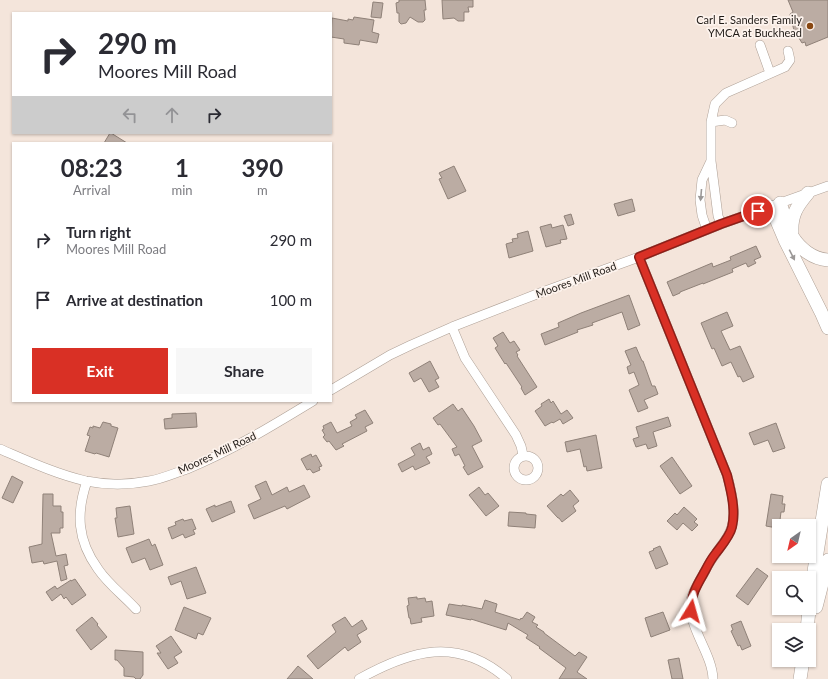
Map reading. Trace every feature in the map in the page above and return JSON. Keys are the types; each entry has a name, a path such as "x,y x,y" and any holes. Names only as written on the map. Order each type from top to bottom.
{"highway":[{"path":"792,236 791,225 794,214 808,193"},
{"path":"776,205 792,236 798,244 813,256 823,260 828,260"},
{"path":"776,205 785,240 828,328"},
{"path":"808,623 811,590 828,484"},
{"path":"812,623 828,560"},
{"path":"800,679 803,667"}],"street":[{"path":"760,45 770,74"},
{"path":"721,224 718,216 710,162 712,122 715,104 726,93 785,67 790,60 788,51"},
{"path":"712,122 726,120 732,123"},
{"path":"707,230 702,215 700,200 702,180 710,162"},
{"name":"Moores Mill Road","path":"332,389 390,355 452,327 639,257 721,224 828,186"},
{"path":"639,257 730,485 734,508 731,531 714,555 696,586 691,602 693,620 710,662 713,679"},
{"path":"452,327 465,358 516,436 521,446 523,456"},
{"name":"Moores Mill Road","path":"0,449 62,475 87,481 113,484 140,483 182,471 201,463 260,433 311,402"},
{"path":"87,481 82,496 80,512 80,527 84,542 90,557 98,570 136,609"},
{"path":"359,679 377,669 410,656 428,652 448,652 472,657 484,662 507,679"}],"building":[{"path":"399,0 425,0 425,20 423,22 418,22 410,17 406,23 401,24 399,22 399,13 397,13 396,3 399,2"},
{"path":"442,0 473,0 473,7 468,7 469,12 464,12 464,21 458,21 454,18 443,19"},
{"name":"Carl E. Sanders Family YMCA at Buckhead","path":"788,0 828,0 828,37 806,46 805,42 802,43 794,30 790,14 793,12"},
{"path":"373,2 383,3 381,18 371,17"},
{"path":"354,17 374,20 372,32 379,34 377,43 360,40 359,45 344,43 344,39 332,37 332,18 348,21 348,19 353,20"},
{"path":"109,134 113,134 125,142 105,142"},
{"path":"454,166 466,191 448,199 439,179 442,178 439,173"},
{"path":"632,199 635,211 618,216 614,204"},
{"path":"571,214 574,224 568,226 564,216"},
{"path":"551,224 552,228 563,225 567,239 560,240 561,243 546,247 540,227"},
{"path":"528,231 533,251 509,258 506,244 513,242 512,239 518,238 517,234"},
{"path":"756,246 761,257 754,260 756,263 748,267 746,263 732,269 733,272 673,296 667,282 712,263 713,267 731,260 730,257"},
{"path":"629,295 640,325 628,330 622,312 592,323 593,325 577,330 578,332 545,345 541,334 559,327 558,323"},
{"path":"727,312 733,326 721,331 730,350 740,346 754,377 743,382 740,376 738,377 731,362 722,366 714,348 712,349 701,323"},
{"path":"503,332 510,343 514,341 520,350 516,352 518,355 517,356 537,387 525,395 521,388 522,387 495,348 498,346 493,338"},
{"path":"636,347 652,386 655,386 658,394 644,400 648,408 638,412 629,390 639,385 634,372 629,374 627,367 631,365 625,351"},
{"path":"430,361 439,378 435,380 439,387 429,392 421,378 414,382 409,373"},
{"path":"549,399 551,403 553,401 561,414 567,410 573,418 563,424 560,419 545,426 535,411 542,406 541,404"},
{"path":"453,404 458,411 462,408 482,441 472,446 483,467 468,475 463,467 465,466 459,454 455,456 452,449 457,447 440,424 438,425 433,418"},
{"path":"365,410 373,423 365,427 367,431 342,444 344,446 336,450 329,441 327,442 323,437 325,435 322,430 324,429 323,426 331,422 337,433 352,426 350,422 357,418 355,415"},
{"path":"196,413 197,427 165,429 164,419 172,418 172,414"},
{"path":"668,417 671,426 653,432 657,446 648,449 646,444 636,447 633,439 639,437 636,427"},
{"path":"103,422 118,428 109,457 85,451 90,436 87,435 90,427 93,428 93,426 100,428"},
{"path":"776,423 785,448 773,452 768,440 754,445 749,433"},
{"path":"596,435 602,468 587,471 586,466 584,467 580,449 567,452 565,442"},
{"path":"420,443 423,450 429,447 432,454 426,457 430,463 415,470 413,466 402,472 398,464 415,455 411,448"},
{"path":"311,454 312,457 316,455 322,466 319,467 320,470 313,473 310,469 307,470 301,459"},
{"path":"672,457 692,486 680,494 660,466"},
{"path":"12,476 23,482 13,503 2,498"},
{"path":"266,481 272,495 287,487 289,492 304,485 310,497 287,509 285,506 254,519 248,505 261,499 255,486"},
{"path":"479,487 485,495 488,493 499,506 486,516 469,495"},
{"path":"570,490 579,501 573,506 576,511 562,522 547,506 561,494 563,496"},
{"path":"43,494 53,494 53,506 61,506 61,512 63,512 63,528 60,528 60,533 51,533 56,556 66,554 68,565 64,566 67,579 61,581 57,561 44,564 43,561 32,563 29,547 42,544"},
{"path":"771,494 783,496 782,504 785,504 784,512 781,512 780,519 772,519 772,527 766,526"},
{"path":"231,501 235,512 212,522 206,509"},
{"path":"130,506 134,534 118,537 115,518 117,518 116,508"},
{"path":"684,507 697,519 694,522 698,525 692,531 683,523 677,530 667,521 675,513 677,515"},
{"path":"509,512 536,515 535,528 508,526"},
{"path":"183,519 184,521 192,519 196,529 193,530 195,534 185,538 183,534 172,539 168,528 176,525 175,522"},
{"path":"149,539 152,546 155,544 163,565 150,570 145,558 132,563 126,548"},
{"path":"660,546 668,564 656,569 649,552"},
{"path":"196,567 206,593 187,599 181,581 171,585 168,577"},
{"path":"757,568 768,576 748,605 736,596"},
{"path":"75,579 86,595 72,605 66,597 64,599 61,594 52,601 46,592 55,586 57,589"},
{"path":"417,597 417,599 425,598 426,602 432,601 434,616 421,618 422,622 411,624 407,606 409,605 408,598"},
{"path":"485,600 497,604 495,612 520,620 527,612 535,617 532,622 538,625 536,627 544,633 575,656 579,652 587,657 577,672 587,679 559,679 566,668 526,638 528,635 508,623 506,630 471,619 446,615 449,604 482,609"},
{"path":"184,607 211,618 203,635 198,633 196,639 175,630"},
{"path":"663,612 670,630 651,637 645,618"},
{"path":"92,617 107,637 91,650 76,630"},
{"path":"345,617 352,627 362,620 367,629 357,635 361,642 348,651 345,647 318,669 307,656 336,632 332,625"},
{"path":"741,621 751,646 742,650 740,645 738,646 731,631 733,630 731,625"},
{"path":"171,636 182,652 174,657 178,663 168,669 157,653 161,653 156,646"},
{"path":"115,650 143,652 143,675 140,679 124,676 124,668 117,660 115,660"},
{"path":"679,658 683,679 672,679 668,660"},
{"path":"298,666 313,679 287,679"}],"place":[{"name":"Carl E. Sanders Family YMCA at Buckhead","path":"810,26"}],"route":[{"path":"691,611 691,602 696,586 714,555 731,531 734,508 727,475 639,257 721,224 758,211"}]}
